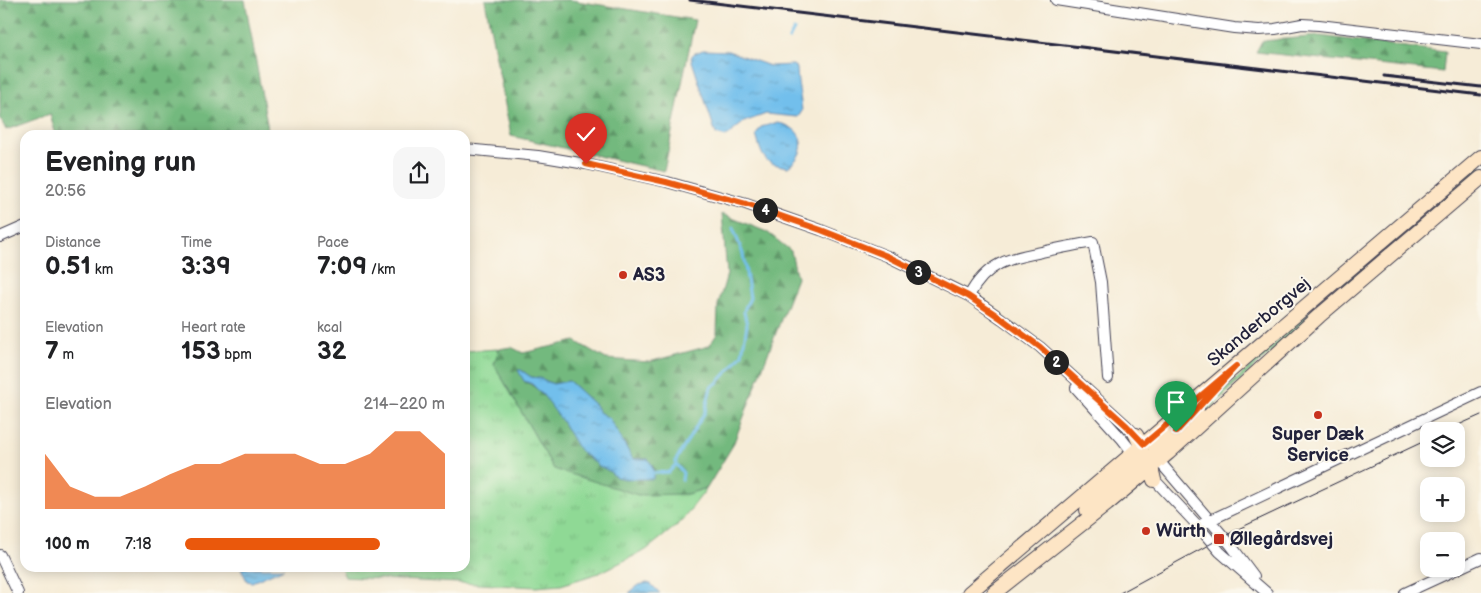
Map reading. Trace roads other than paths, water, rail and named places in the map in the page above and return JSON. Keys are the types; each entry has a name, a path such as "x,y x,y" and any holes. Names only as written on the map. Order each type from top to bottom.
{"main road":[{"name":"Skanderborgvej","path":"969,593 1138,445 1236,366 1481,157"},
{"name":"Skanderborgvej","path":"994,593 1153,470 1319,316 1481,178"},
{"path":"1153,470 1153,455 1236,366"},
{"path":"1032,562 1135,465 1142,454 1138,445"}],"street":[{"path":"1056,0 1234,28 1259,30 1302,24 1319,25 1481,44"},
{"path":"470,149 538,156 586,164 666,182 746,204 821,230 887,256 968,296 1028,338 1127,426 1138,445"},
{"path":"0,238 20,228"},
{"path":"968,296 983,275 993,267 1012,258 1093,242 1100,282 1108,378"},
{"path":"1066,372 1076,388 1122,439 1138,445"},
{"path":"1198,526 1481,392"},
{"path":"1153,470 1210,520 1267,593"},
{"path":"1153,470 1220,552 1267,593"},
{"path":"0,555 18,593"},
{"path":"1405,593 1481,558"}],"water":[{"path":"703,50 728,51 770,66 793,65 797,68 802,111 798,117 766,114 744,122 726,137 716,134 691,58 693,54"},
{"path":"776,123 792,128 801,140 800,154 788,167 773,164 765,158 760,150 756,135 761,127"},
{"path":"518,370 531,377 540,378 553,384 569,381 595,405 599,412 609,418 633,459 648,459 653,468 653,479 616,477 579,450 562,421 543,395 532,384 524,381"},
{"path":"243,572 275,572 252,582 247,581"},
{"path":"651,584 660,593 629,593 639,585"}],"waterway":[{"path":"789,39 794,30"},
{"path":"651,473 669,472 676,464 676,460 705,412 711,387 717,383 742,354 747,325 744,312 750,298 743,254 733,228"},
{"path":"676,464 683,473 682,480"}],"tram line":[{"path":"1465,422 1481,415"},
{"path":"1120,593 1236,530 1420,443"}],"railway":[{"path":"690,0 1481,95"},
{"path":"1384,76 1481,87"}],"place":[{"name":"AS3","path":"623,275"},
{"name":"Super Dæk Service","path":"1318,415"},
{"name":"Würth","path":"1146,531"},
{"name":"Øllegårdsvej","path":"1219,539"}]}
